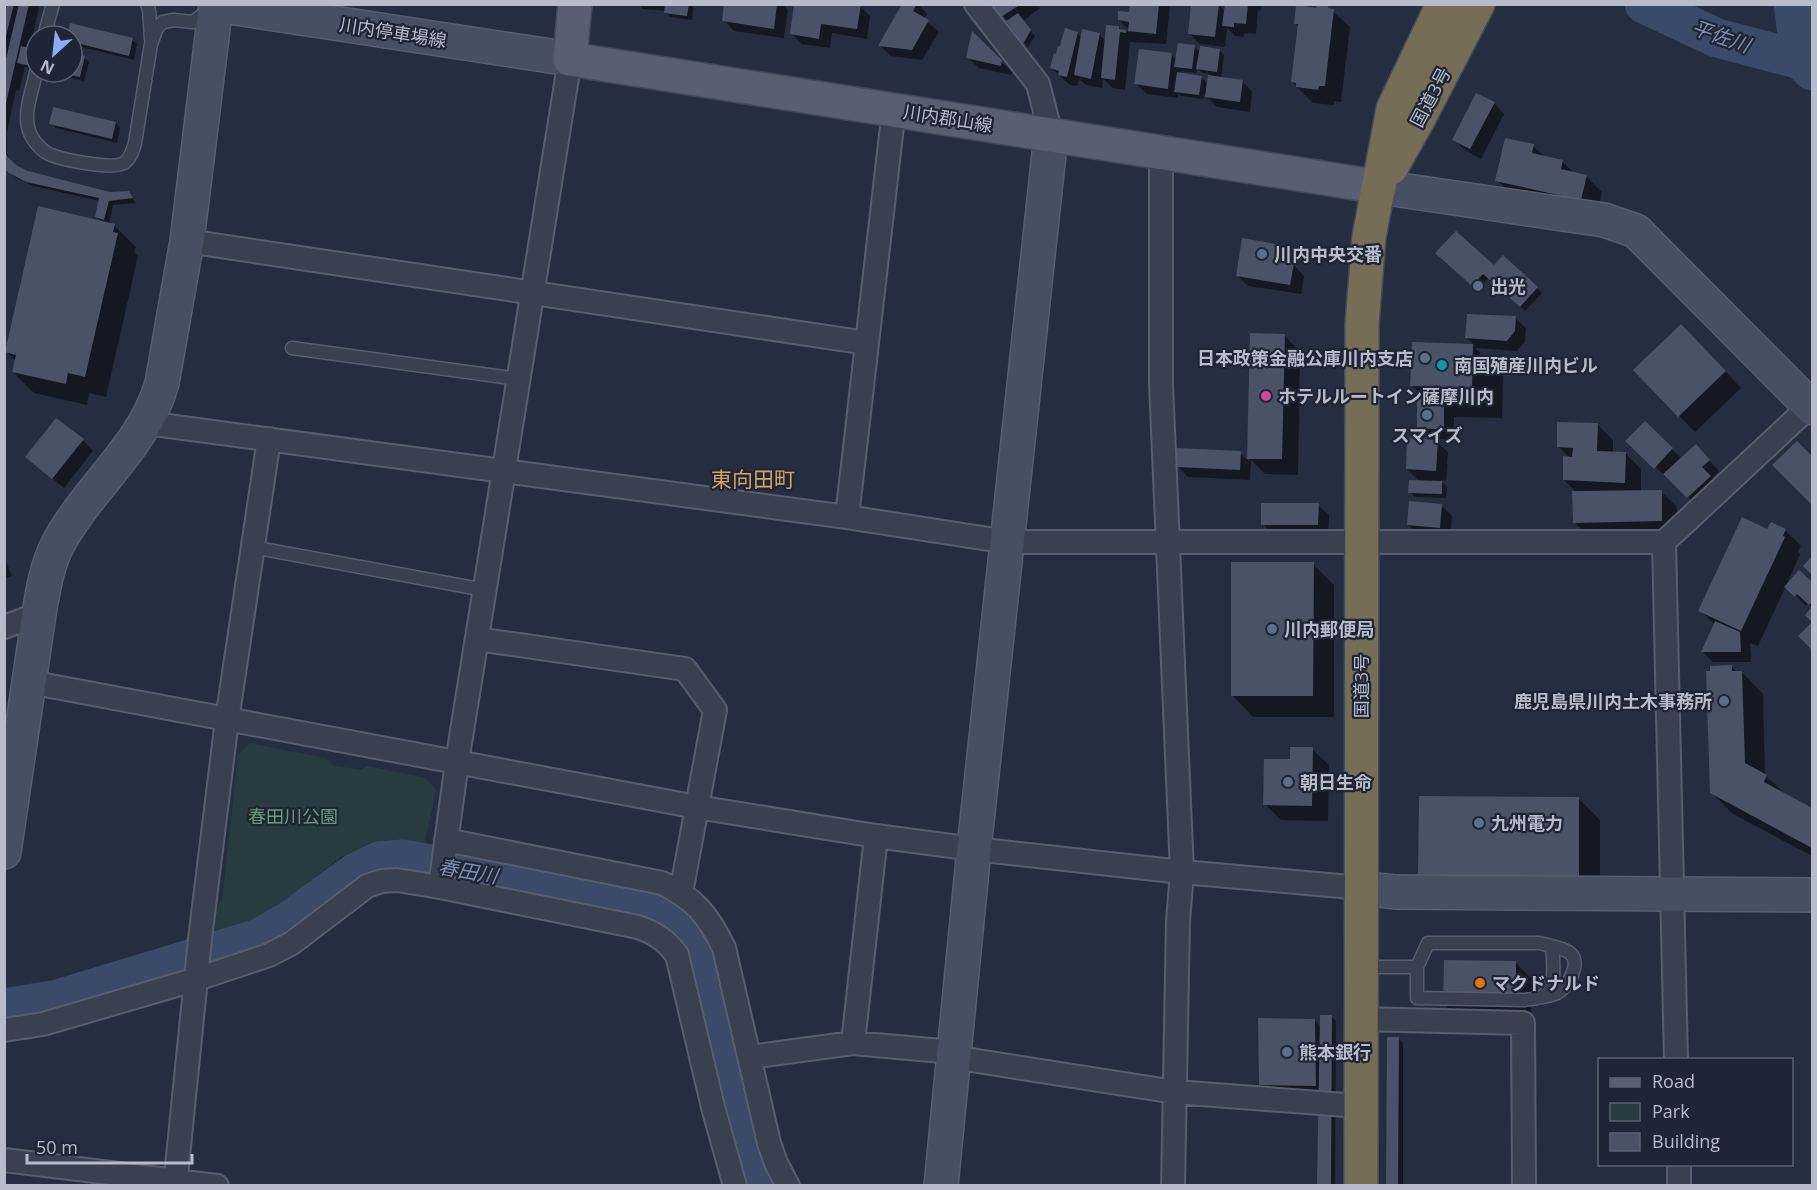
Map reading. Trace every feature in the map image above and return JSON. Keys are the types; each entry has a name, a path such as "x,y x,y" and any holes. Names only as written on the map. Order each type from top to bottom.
{"highway":[{"name":"国道3号","path":"1361,1185 1359,1106 1362,888 1362,324 1368,248 1393,109 1443,4"},
{"name":"国道3号","path":"1380,187 1478,6"}],"main road":[{"path":"570,59 575,4"},
{"name":"川内郡山線","path":"570,59 1380,187"}],"street":[{"path":"941,1185 974,849 1051,135 1038,84 976,4"},
{"name":"川内停車場線","path":"216,5 570,59"},
{"path":"4,852 7,817 46,576 57,545 76,515 128,450 146,423 157,401 162,382 187,241 216,5"},
{"path":"440,884 457,762 570,59"},
{"path":"847,517 894,109"},
{"path":"1161,152 1161,383 1182,872 1178,921 1173,1185"},
{"path":"146,423 847,517 1008,542 1664,542 1811,407 1636,231 1604,220 1380,187"},
{"path":"187,241 867,343"},
{"path":"175,1183 200,939 227,720 268,439"},
{"path":"1664,542 1676,1058"},
{"path":"4,627 39,614"},
{"path":"477,639 685,669 715,710 681,893"},
{"path":"29,682 697,807 876,836 974,849 1395,892 1812,895"},
{"path":"853,1043 876,836"},
{"path":"445,845 662,883 681,893 712,923 724,948 769,1143 776,1163 788,1185"},
{"path":"4,1030 43,1024 197,974 268,955 292,944 367,886 382,881 397,880 440,884 638,927 654,933 668,943 677,955 713,1107 735,1185"},
{"path":"1361,1019 1417,1009 1523,1023 1524,1185"},
{"path":"750,1057 853,1043 953,1054 1175,1092 1359,1106"},
{"path":"4,1160 175,1183 217,1185"},
{"path":"1679,1166 1679,1185"}],"lane":[{"path":"47,24 53,4"},
{"path":"33,84 26,118 28,130 42,149 51,155 107,167 125,163 135,143 151,44 147,4"},
{"path":"151,44 163,22 174,20 193,22 216,5"},
{"path":"292,348 518,379"},
{"path":"252,547 485,590"},
{"path":"1428,943 1539,943 1569,952 1574,958 1575,966 1564,987 1556,993 1543,997 1417,1009 1417,967 1428,943"},
{"path":"1543,997 1549,991 1552,979 1552,946"},
{"path":"1361,967 1417,967"}],"green space":[{"name":"春田川公園","path":"249,743 326,758 332,765 360,770 367,766 426,778 436,790 423,849 382,844 342,856 272,913 214,933 217,908 222,899 238,755"}],"building":[{"path":"4,4 14,4 5,40 4,40"},
{"path":"19,4 29,4 4,112 4,67"},
{"path":"665,4 689,4 687,16 664,13"},
{"path":"724,4 777,4 774,29 722,21"},
{"path":"794,4 861,4 857,29 821,24 819,39 790,34"},
{"path":"902,4 917,4 913,11 929,20 912,50 878,46"},
{"path":"992,4 1021,4 1001,17"},
{"path":"1159,4 1156,34 1128,31 1129,22 1118,20 1118,11 1129,12 1130,5"},
{"path":"1191,4 1219,4 1215,37 1188,34"},
{"path":"1225,4 1248,4 1246,24 1234,23 1234,27 1222,26"},
{"path":"1316,4 1329,5 1328,8 1334,9 1325,86 1319,86 1318,90 1296,87 1296,83 1291,82 1298,24 1294,24 1296,5 1316,8"},
{"path":"1018,13 1031,30 1023,44 1006,21"},
{"path":"1106,25 1119,26 1119,29 1126,30 1126,33 1120,32 1115,80 1101,78"},
{"path":"84,26 133,38 129,56 84,45"},
{"path":"1065,28 1078,32 1067,77 1058,75 1059,71 1050,68"},
{"path":"1082,29 1100,33 1091,79 1074,75"},
{"path":"972,31 1002,60 1001,66 966,58"},
{"path":"1178,43 1195,45 1192,69 1174,67"},
{"path":"21,46 24,47 24,64 17,63"},
{"path":"1200,46 1220,49 1217,72 1196,69"},
{"path":"1139,49 1172,53 1168,89 1134,84"},
{"path":"1177,72 1202,76 1199,95 1174,92"},
{"path":"1208,75 1243,80 1240,102 1205,97"},
{"path":"1476,93 1495,102 1470,149 1452,140"},
{"path":"53,107 116,122 112,139 49,124"},
{"path":"1505,138 1534,144 1532,153 1563,160 1561,169 1587,175 1581,200 1495,181"},
{"path":"4,151 16,165 28,171 110,192 129,191 133,198 109,201 104,220 95,217 99,198 26,182 4,169"},
{"path":"38,206 115,224 113,232 118,233 85,377 68,373 66,384 12,372 16,355 5,352"},
{"path":"1456,231 1494,265 1503,255 1538,287 1520,307 1483,274 1472,286 1435,253"},
{"name":"川内中央交番","path":"1242,238 1276,244 1294,264 1290,285 1236,276"},
{"path":"1467,314 1516,316 1515,331 1507,341 1465,338"},
{"path":"1681,324 1726,371 1678,417 1633,370"},
{"name":"ホテルルートイン薩摩川内","path":"1250,333 1285,334 1282,459 1247,459"},
{"name":"南国殖産川内ビル","path":"1412,342 1473,344 1472,388 1410,386"},
{"path":"1417,396 1444,396 1444,429 1417,429"},
{"path":"56,418 84,439 52,479 25,457"},
{"path":"1645,421 1673,448 1654,469 1625,441"},
{"path":"1557,422 1598,423 1597,451 1626,452 1625,483 1563,480 1563,456 1572,457 1573,448 1557,447"},
{"path":"1407,438 1438,440 1436,471 1406,469"},
{"path":"1797,441 1812,456 1812,505 1772,465"},
{"path":"1696,444 1710,460 1702,467 1711,476 1687,498 1663,474"},
{"path":"1177,448 1241,451 1240,470 1176,467"},
{"path":"1409,480 1442,481 1442,494 1408,493"},
{"path":"1662,490 1662,521 1573,523 1572,491"},
{"path":"1409,501 1442,504 1440,528 1407,525"},
{"path":"1261,503 1319,503 1318,525 1261,525"},
{"path":"1742,517 1767,529 1771,522 1786,529 1783,536 1785,537 1741,631 1698,611"},
{"path":"1812,556 1812,575 1803,566"},
{"name":"川内郵便局","path":"1231,562 1314,562 1313,696 1231,696"},
{"path":"1799,570 1812,582 1812,602 1809,605 1797,594 1795,597 1784,587"},
{"path":"1812,607 1812,622 1805,615"},
{"path":"1715,621 1740,632 1741,652 1701,652"},
{"path":"1812,622 1812,650 1798,636"},
{"path":"1732,665 1732,671 1742,671 1745,763 1767,775 1764,782 1812,808 1812,848 1710,793 1706,671 1710,671 1710,666"},
{"name":"朝日生命","path":"1290,747 1313,747 1312,806 1263,805 1264,759 1290,759"},
{"path":"1419,796 1579,797 1579,876 1418,875"},
{"name":"マクドナルド","path":"1444,960 1516,961 1516,1006 1443,1005"},
{"path":"1320,1015 1332,1015 1331,1186 1317,1186"},
{"name":"熊本銀行","path":"1258,1018 1315,1019 1316,1086 1259,1085"},
{"path":"1387,1037 1399,1037 1398,1186 1386,1186"}],"waterway":[{"name":"平佐川","path":"1644,4 1717,38 1801,60"},
{"path":"1793,4 1801,60 1812,71"},
{"name":"春田川","path":"4,1008 58,999 259,938 290,920 356,872 379,861 403,859 612,897 657,908 695,939 734,1111 762,1186"}],"place":[{"name":"川内中央交番","path":"1262,254"},
{"name":"出光","path":"1478,286"},
{"name":"日本政策金融公庫川内支店","path":"1425,358"},
{"name":"南国殖産川内ビル","path":"1442,365"},
{"name":"ホテルルートイン薩摩川内","path":"1266,396"},
{"name":"スマイズ","path":"1427,415"},
{"name":"川内郵便局","path":"1272,629"},
{"name":"鹿児島県川内土木事務所","path":"1724,701"},
{"name":"朝日生命","path":"1288,782"},
{"name":"九州電力","path":"1479,823"},
{"name":"マクドナルド","path":"1480,983"},
{"name":"熊本銀行","path":"1287,1052"}],"district":[{"name":"東向田町","path":"753,479"}]}
